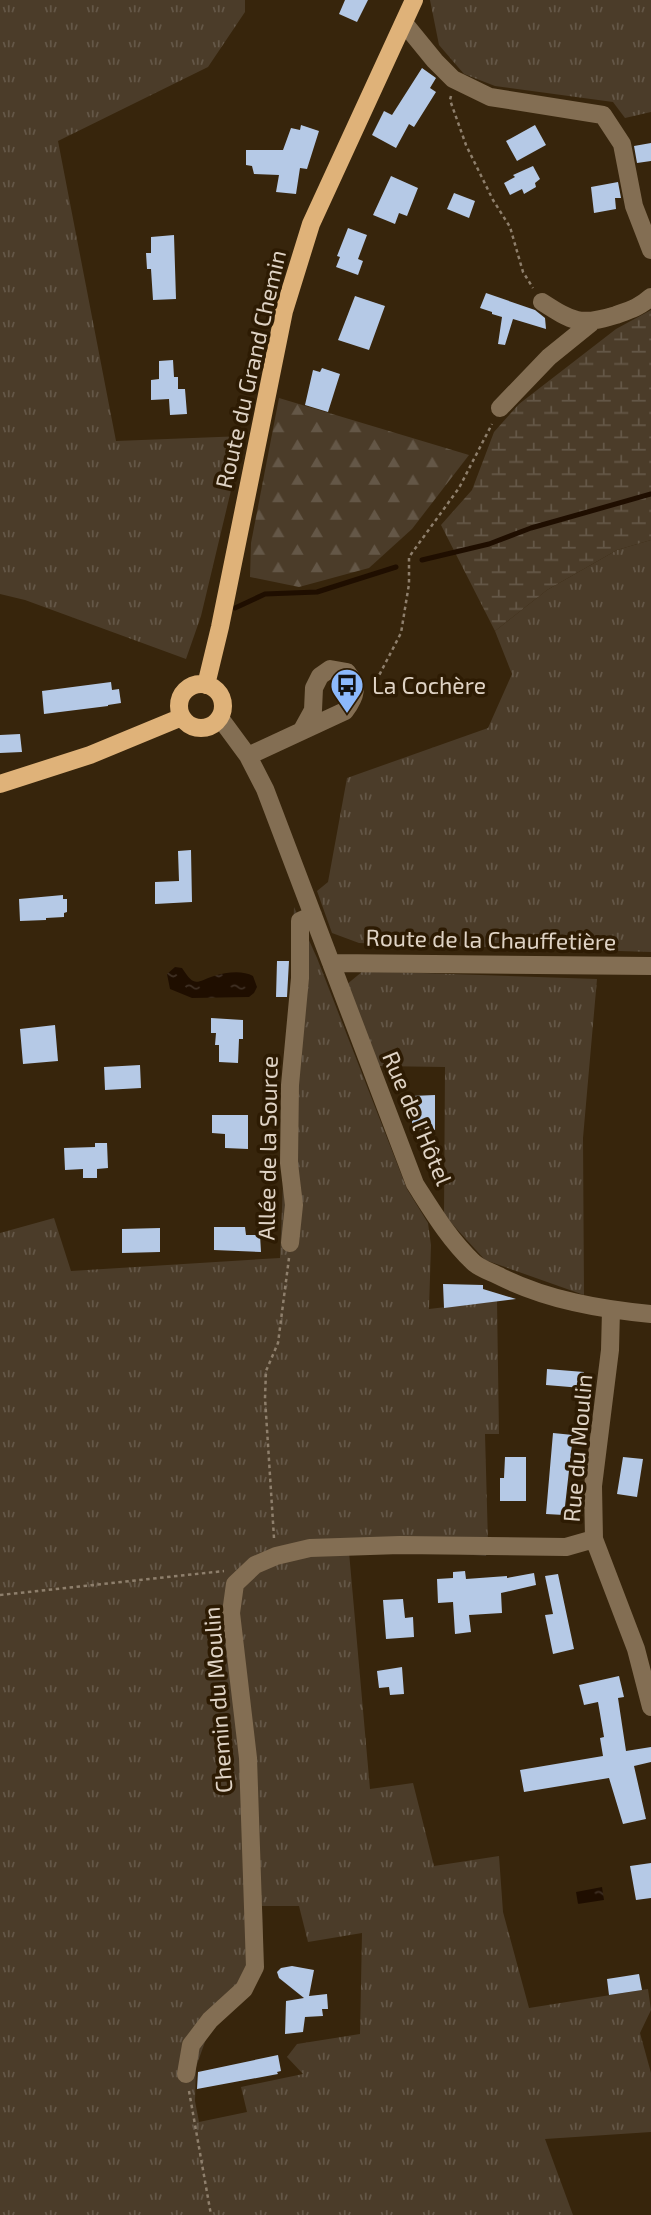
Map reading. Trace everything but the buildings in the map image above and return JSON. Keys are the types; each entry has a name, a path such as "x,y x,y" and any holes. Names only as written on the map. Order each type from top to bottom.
{"main road":[{"name":"Route du Grand Chemin","path":"206,685 284,311 311,224 414,0"},
{"path":"196,685 206,685 215,689 222,698 223,708 220,718 212,726 201,728 190,725 182,717 179,708 181,698 187,690 196,685"},
{"path":"0,784 90,755 182,717"}],"street":[{"path":"404,23 453,79 490,97 603,115 622,144 634,206 651,250"},
{"path":"500,408 549,357 591,323 639,308 651,298"},
{"path":"542,302 564,317 591,323"},
{"name":"Rue de l'Hôtel","path":"220,718 248,756 265,789 415,1184 450,1237 475,1264 520,1286 550,1297 611,1310 651,1314"},
{"path":"248,756 302,730"},
{"name":"Allée de la Source","path":"290,1243 294,1205 289,1163 290,1085 300,978 300,921 313,915"},
{"name":"Route de la Chauffetière","path":"331,962 651,966"},
{"name":"Rue du Moulin","path":"611,1310 610,1350 593,1486 594,1539 636,1649 651,1707"},
{"name":"Chemin du Moulin","path":"186,2074 191,2045 210,2020 244,1989 255,1967 248,1758 231,1613 235,1584 255,1565 276,1556 310,1548 400,1545 566,1548 594,1539"}],"path":[{"path":"453,79 450,100 466,145 510,227 523,272 542,302"},
{"path":"372,689 401,633 410,583 410,557 459,488 500,408"},
{"name":"Allée de la Source","path":"276,1556 265,1398 266,1371 278,1343 290,1243"},
{"path":"0,1595 214,1573 255,1565"},
{"path":"186,2074 211,2215"}],"green space":[{"path":"0,0 245,0 245,12 208,67 58,141 116,441 244,436 201,616 186,659 25,600 0,594"},
{"path":"430,0 651,0 651,112 625,118 613,102 495,86 464,74 439,45"},
{"path":"651,310 651,540 617,550 547,590 495,631 441,525 472,490 494,432 519,404 616,329"},
{"path":"279,398 469,455 412,529 369,568 299,587 250,577 251,543"},
{"path":"651,540 651,952 359,943 332,933 317,891 328,882 347,778 488,728 512,674 495,631 547,590 617,550"},
{"path":"294,907 317,958 407,1189 428,1223 431,1245 429,1309 497,1301 499,1434 485,1434 488,1542 486,1556 423,1551 349,1552 370,1789 413,1783 434,1866 499,1856 503,1912 529,2008 648,1989 651,2010 640,2033 651,2073 651,2132 545,2139 573,2215 0,2215 0,1233 54,1218 71,1271 280,1258","holes":["262,1906 299,1906 308,1942 362,1933 360,2034 297,2044 287,2057 303,2074 241,2087 247,2112 199,2122 195,2101 196,2067 206,2039 263,1950"]},
{"path":"363,971 597,979 583,1138 584,1295 485,1260 444,1215 445,1067 378,1066 346,985"}],"water":[{"path":"175,967 182,968 190,979 196,982 224,973 244,973 253,976 257,987 249,997 192,998 170,989 167,974"},
{"path":"602,1887 604,1900 578,1904 576,1892"}],"waterway":[{"path":"422,560 489,544 531,528 651,494"},
{"path":"235,608 265,594 317,592 396,567"}],"place":[{"name":"La Cochère","path":"347,715"}]}
